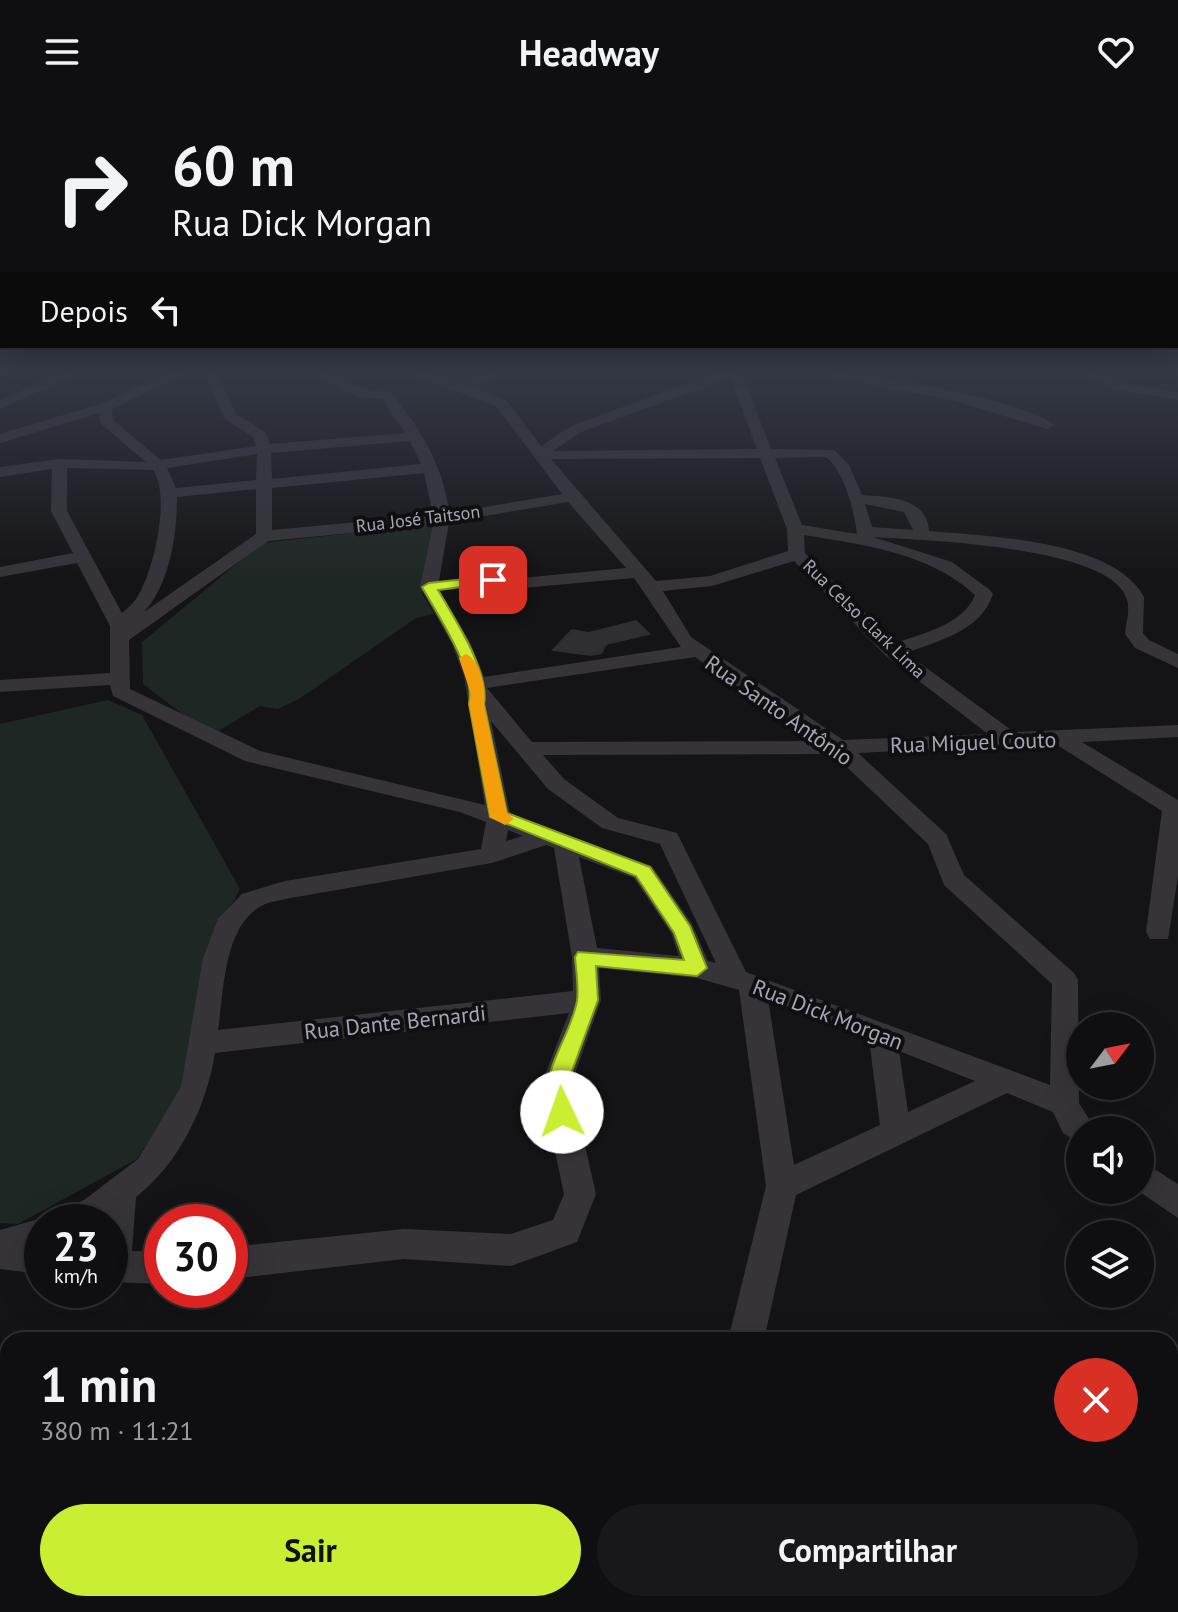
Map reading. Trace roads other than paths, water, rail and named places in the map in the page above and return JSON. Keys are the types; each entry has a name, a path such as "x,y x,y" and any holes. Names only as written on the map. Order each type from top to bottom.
{"street":[{"path":"119,632 147,597 160,558 169,493 167,479 157,464 128,439"},
{"path":"119,632 264,536 265,483 261,439"},
{"path":"0,472 60,463 118,468 264,449 377,439"},
{"path":"417,439 430,468 441,519 429,587 460,642 477,689 477,704 499,817 492,855"},
{"name":"Rua Santo Antônio","path":"530,439 572,497 652,587 684,641 839,747 938,840 953,879 1065,980 1064,1103"},
{"path":"541,454 561,439"},
{"name":"Rua Celso Clark Lima","path":"760,439 795,529 797,554 892,651 931,684 1012,741"},
{"path":"541,454 829,453 838,458 856,499 865,536"},
{"path":"60,463 59,511 119,632 120,685"},
{"path":"169,493 430,468"},
{"name":"Rua José Taitson","path":"264,536 441,519 572,497"},
{"path":"856,499 894,503 917,511 922,519 921,536"},
{"path":"795,529 865,536 921,536 1045,549 1082,558 1115,573 1133,591 1137,610 1134,634 1142,644 1178,662"},
{"path":"865,536 949,566 968,576 984,594 978,609 960,624 892,651"},
{"path":"652,587 712,581 797,554"},
{"path":"0,572 81,557"},
{"path":"429,587 493,580 511,584 638,572"},
{"path":"477,689 696,651"},
{"path":"0,686 120,685 253,756 466,806 643,872 683,931 697,968"},
{"path":"477,689 556,784 610,823 669,839 744,982 782,1186 748,1332"},
{"name":"Rua Miguel Couto","path":"528,749 839,747 1178,731"},
{"path":"1060,738 1176,809 1174,842 1159,932"},
{"path":"103,1204 149,1169 195,1089 216,958 227,926 251,900 285,890 492,855 556,839"},
{"path":"248,1261 404,1244 511,1250 565,1231 580,1194 556,1085 587,1000 585,957 570,877 556,839"},
{"path":"570,877 595,869 643,872"},
{"name":"Rua Dick Morgan","path":"585,957 697,968 744,982 844,1015 1002,1082 1064,1103"},
{"name":"Rua Dante Bernardi","path":"202,1043 587,1000"},
{"path":"882,1033 896,1132"},
{"path":"782,1186 1002,1082"},
{"path":"1064,1103 1070,1116"},
{"path":"1154,1185 1178,1203"},
{"path":"119,1204 121,1190"},
{"path":"0,1245 24,1238"},
{"path":"0,1253 24,1256"}]}
